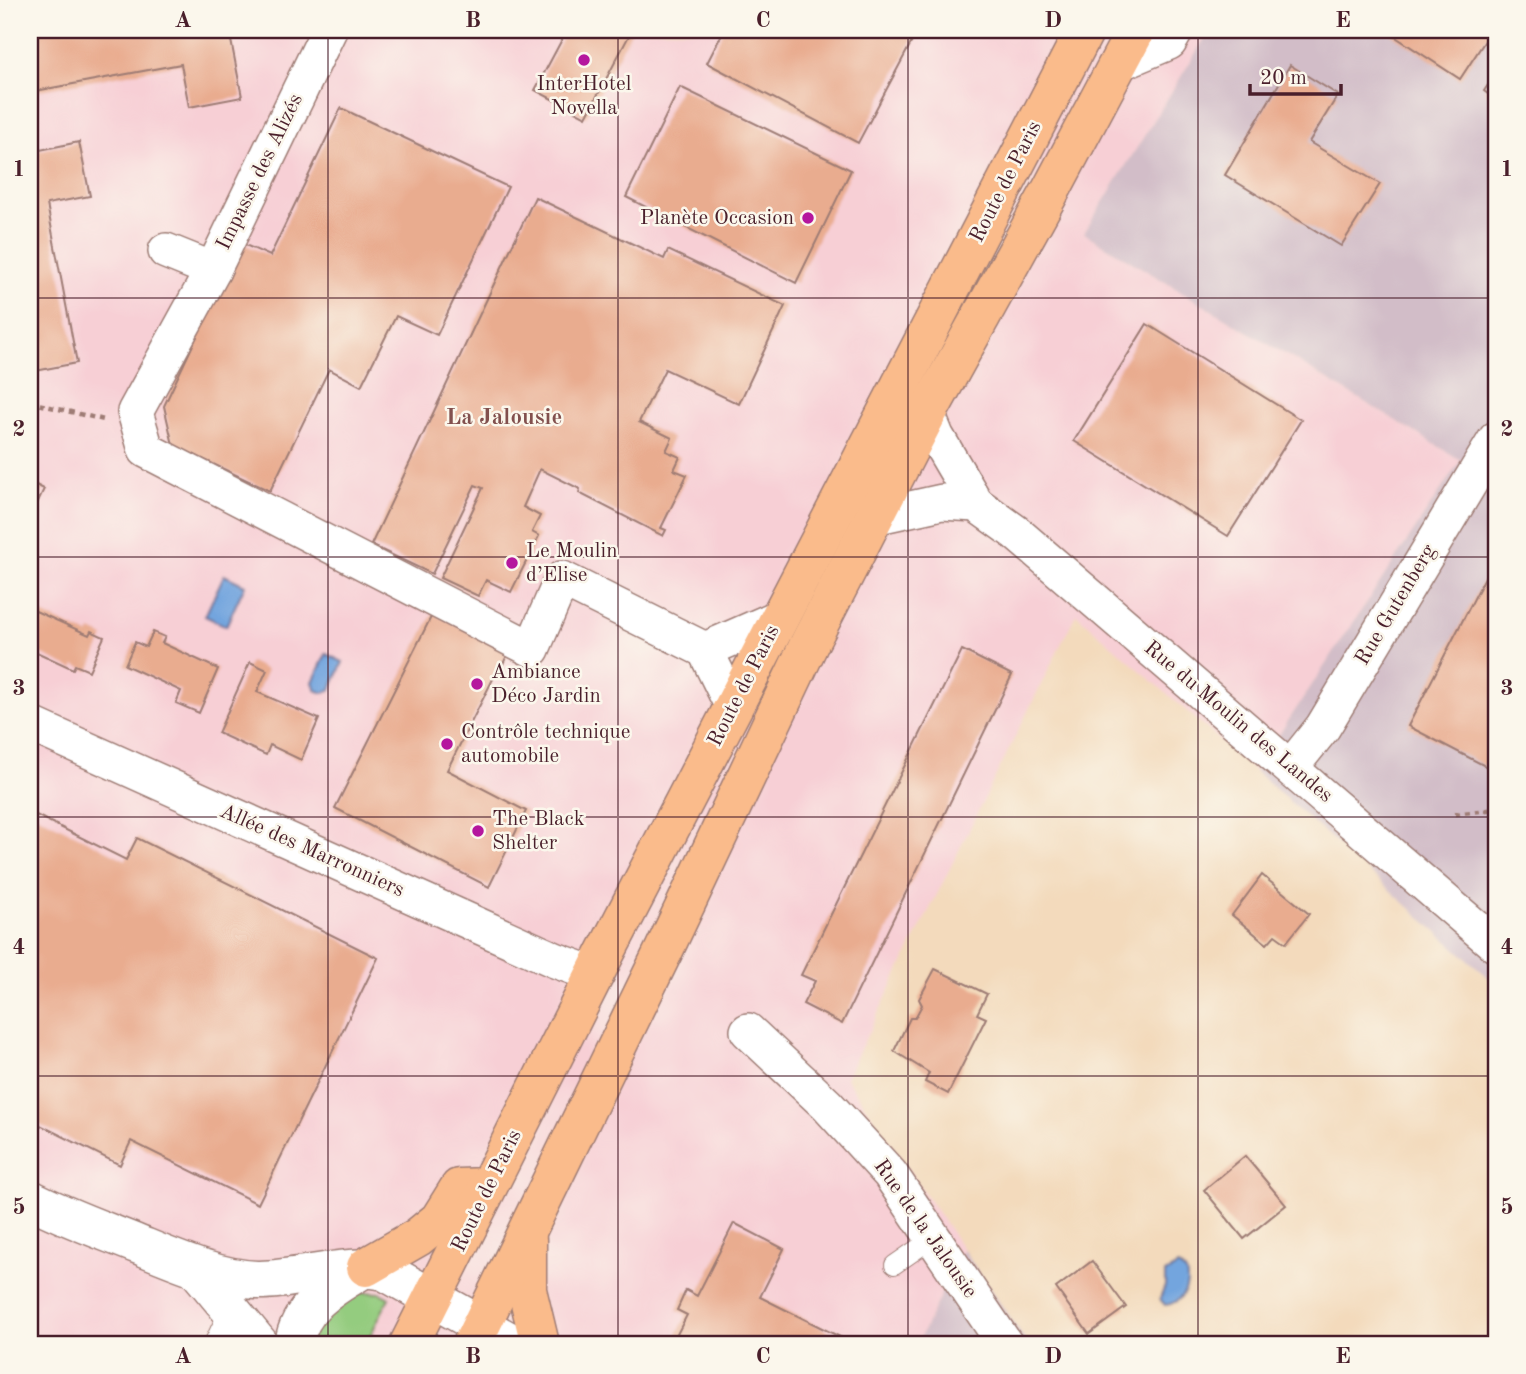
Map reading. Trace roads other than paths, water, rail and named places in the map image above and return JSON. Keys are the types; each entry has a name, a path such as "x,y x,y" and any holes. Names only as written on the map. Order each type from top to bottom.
{"main road":[{"name":"Route de Paris","path":"409,1344 629,909 1085,30"},
{"name":"Route de Paris","path":"476,1335 664,950 810,642 927,414 1136,30"},
{"path":"629,909 657,935 664,950"},
{"path":"366,1267 418,1237 439,1220 459,1188 487,1187"},
{"path":"527,1232 527,1290 540,1344"}],"street":[{"name":"Impasse des Alizés","path":"166,251 213,270 330,30"},
{"path":"1119,63 1169,42 1177,30"},
{"path":"213,270 135,412 146,450 532,649 562,579 705,650 733,707"},
{"name":"Rue du Moulin des Landes","path":"927,414 936,436 976,504 1015,532 1496,944"},
{"name":"Rue Gutenberg","path":"1291,767 1323,727 1496,439"},
{"path":"874,517 942,502 976,504"},
{"path":"705,650 780,617"},
{"name":"Allée des Marronniers","path":"30,724 555,960 596,975"},
{"name":"Rue de la Jalousie","path":"748,1031 827,1104 890,1174 1005,1344"},
{"path":"30,1199 55,1212 196,1268 241,1294 259,1344"},
{"path":"294,1344 304,1316 318,1297 366,1267"},
{"path":"241,1294 281,1280 366,1267 384,1271 433,1299 476,1335 514,1344"}],"lane":[{"path":"894,1265 933,1238"},
{"path":"213,1344 241,1294"}],"water":[{"path":"224,575 245,585 226,626 205,616"},
{"path":"326,654 343,662 331,689 323,693 316,690 313,682"},
{"path":"1178,1266 1186,1272 1186,1289 1180,1298 1165,1305 1160,1299 1165,1286 1165,1273"}],"place":[{"name":"InterHotel Novella","path":"584,60"},
{"name":"Planète Occasion","path":"808,218"},
{"name":"Le Moulin d’Elise","path":"512,563"},
{"name":"Ambiance Déco Jardin","path":"477,684"},
{"name":"Contrôle technique automobile","path":"447,744"},
{"name":"The Black Shelter","path":"478,831"}],"district":[{"name":"La Jalousie","path":"504,417"}]}
